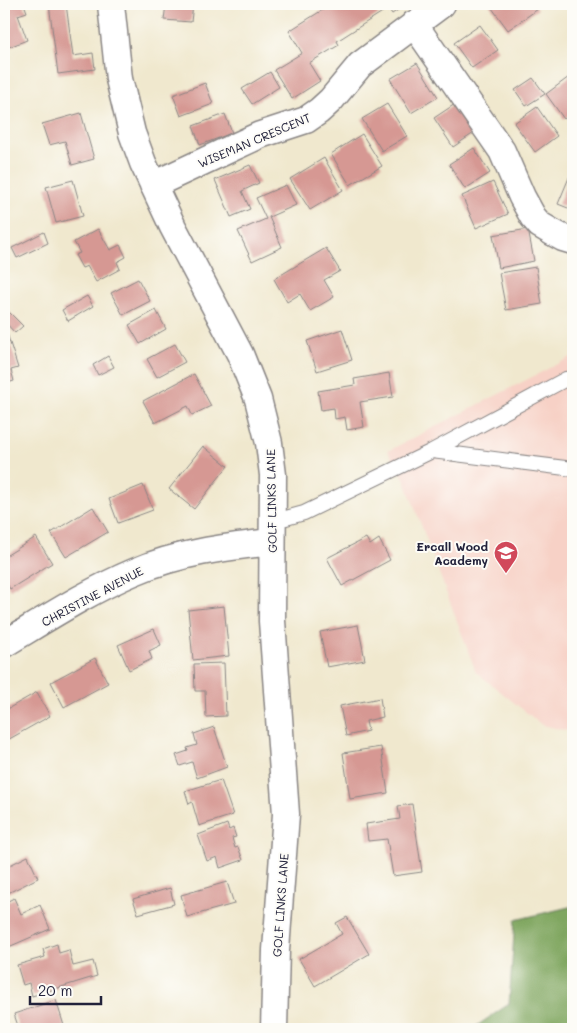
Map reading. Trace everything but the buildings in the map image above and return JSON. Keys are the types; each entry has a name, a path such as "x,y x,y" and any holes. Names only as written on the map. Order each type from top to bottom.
{"street":[{"name":"GOLF LINKS LANE","path":"111,4 122,91 132,133 153,185 173,227 240,354 252,382 269,443 273,475 272,622 286,814 276,950 274,1029"},
{"name":"WISEMAN CRESCENT","path":"153,185 239,144 306,120 331,100 360,65 442,4"},
{"path":"414,24 502,151 533,217 540,225 563,238 573,241"},
{"name":"CHRISTINE AVENUE","path":"4,644 96,591 135,571 197,553 234,546 272,530"}],"lane":[{"path":"272,530 286,518 304,513 432,451 566,379 573,378"},
{"path":"432,451 573,469"}],"shaded area":[{"name":"Ercall Wood Academy","path":"573,356 573,732 542,725 476,672 403,476 388,451"}],"green space":[{"path":"573,906 573,1029 472,1029 509,1004 515,920"}],"place":[{"name":"Ercall Wood Academy","path":"506,574"}]}
